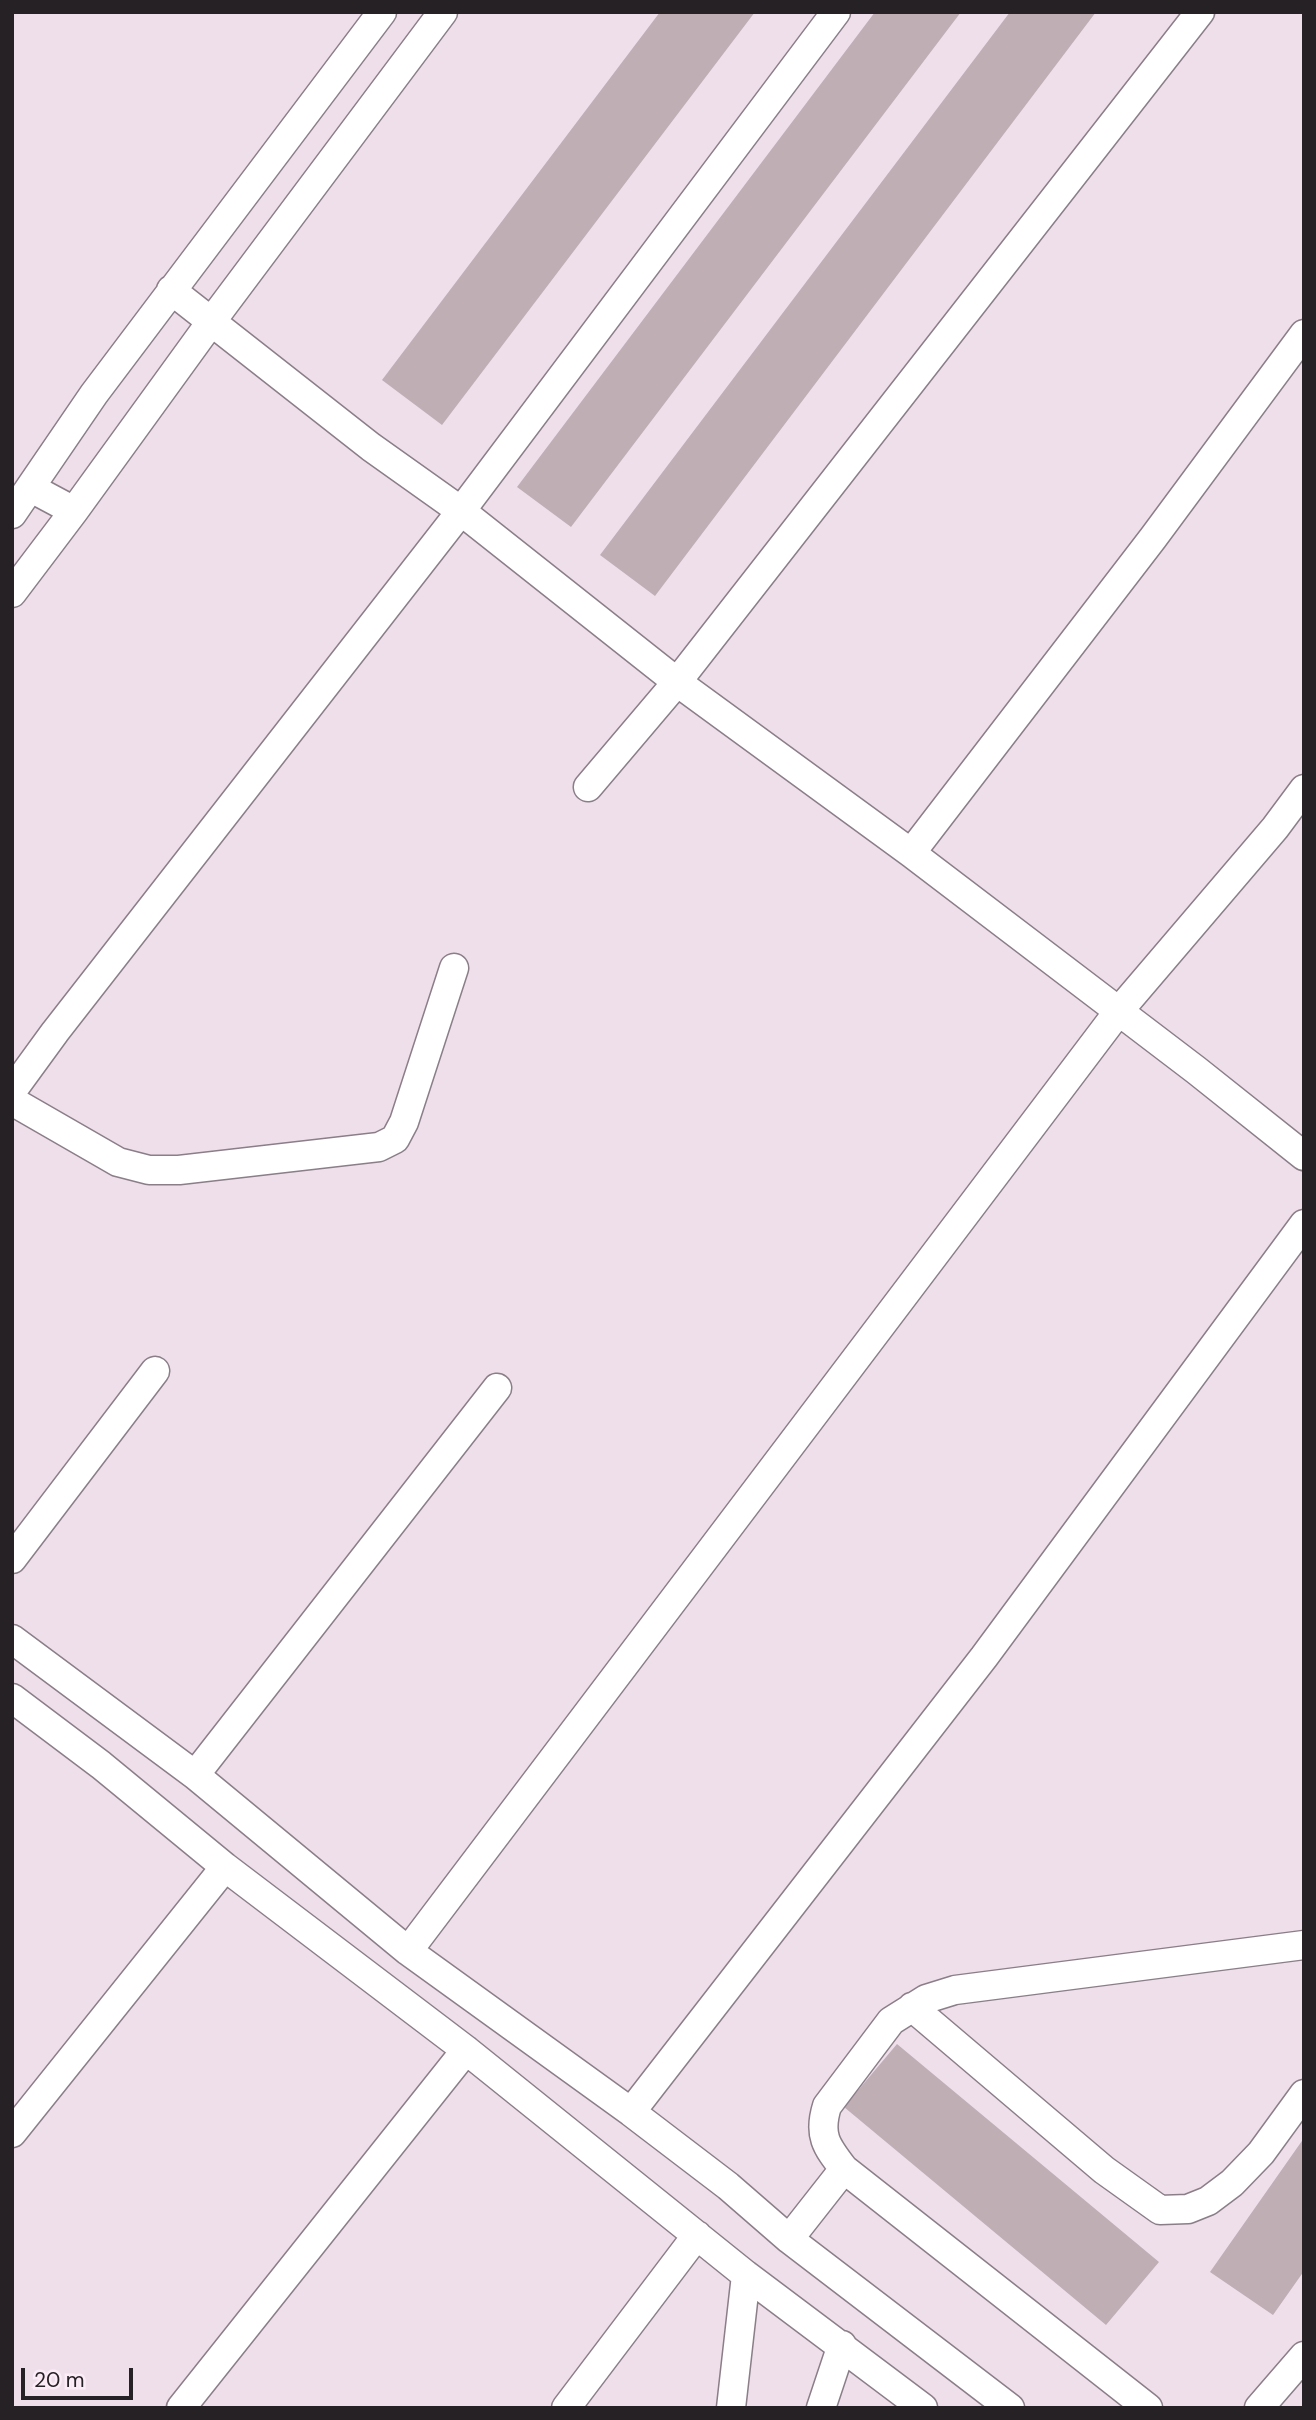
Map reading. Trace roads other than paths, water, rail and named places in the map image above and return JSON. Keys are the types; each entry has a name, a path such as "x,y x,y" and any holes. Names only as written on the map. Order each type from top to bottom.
{"street":[{"path":"12,514 94,394 382,12"},
{"path":"12,593 443,12"},
{"path":"12,1091 55,1032 461,511 836,12"},
{"path":"588,787 677,682 1200,12"},
{"path":"171,290 371,447 461,511 677,682 911,853 1196,1070 1304,1157"},
{"path":"911,853 1153,538 1304,334"},
{"path":"31,488 74,511"},
{"path":"408,1951 1118,1012 1275,828 1304,789"},
{"path":"12,1101 118,1161 149,1170 178,1170 379,1147 395,1139 404,1122 454,968"},
{"path":"631,2112 984,1657 1304,1224"},
{"path":"12,1559 155,1371"},
{"path":"195,1775 497,1388"},
{"path":"12,1639 195,1775 408,1951 631,2112 728,2186 789,2239 1010,2408"},
{"path":"12,1698 102,1765 225,1867 467,2050 746,2274 923,2408"},
{"path":"102,1765 129,1727"},
{"path":"12,2133 225,1867"},
{"path":"1148,2408 844,2169 827,2148 824,2117 827,2106 891,2021 926,1999 955,1990 1304,1945"},
{"path":"912,2007 1104,2171 1160,2210 1188,2209 1208,2201 1232,2183 1261,2153 1304,2094"},
{"path":"181,2408 467,2050"},
{"path":"789,2239 844,2169"},
{"path":"566,2408 697,2235"},
{"path":"731,2408 746,2274"},
{"path":"821,2408 842,2345"},
{"path":"1259,2408 1304,2356"}]}
